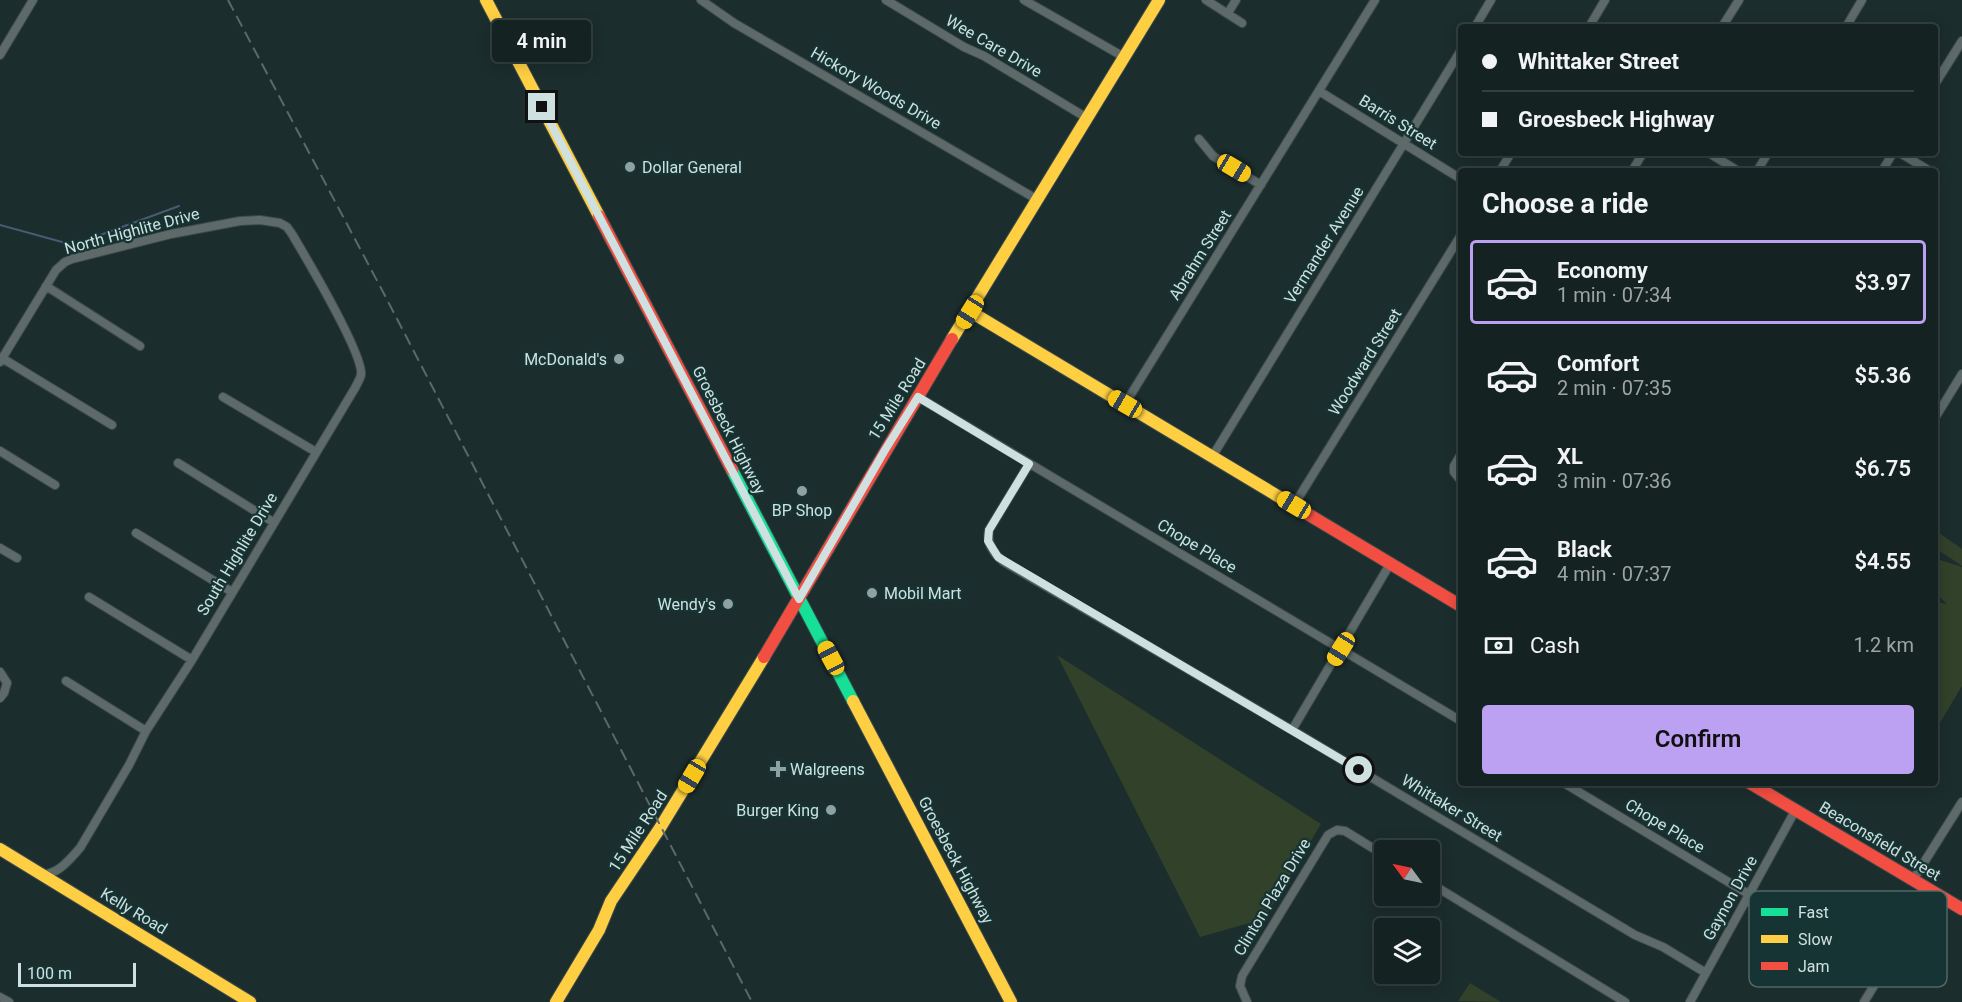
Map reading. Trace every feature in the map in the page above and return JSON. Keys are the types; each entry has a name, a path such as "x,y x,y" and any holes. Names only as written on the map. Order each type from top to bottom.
{"main road":[{"name":"Groesbeck Highway","path":"486,0 1011,1002"},
{"name":"15 Mile Road","path":"556,1002 599,930 611,901 660,828 799,599 885,450 1159,0"},
{"path":"970,312 1458,604"},
{"name":"Beaconsfield Street","path":"1755,786 1930,891"},
{"name":"Kelly Road","path":"2,855 40,874 250,1002"},
{"name":"Beaconsfield Street","path":"1947,900 1962,909"}],"street":[{"path":"0,55 33,0"},
{"name":"Hickory Woods Drive","path":"701,0 734,23 1038,200"},
{"name":"Wee Care Drive","path":"886,0 1088,118"},
{"path":"1024,0 1124,57"},
{"path":"1206,0 1242,23"},
{"path":"1228,13 1236,0"},
{"name":"Abrahm Street","path":"1125,404 1375,0"},
{"path":"1477,24 1491,0"},
{"path":"1591,24 1605,0"},
{"path":"1724,24 1739,0"},
{"path":"1848,24 1862,0"},
{"path":"1938,79 1962,40"},
{"name":"Vermander Avenue","path":"1212,457 1458,55"},
{"name":"Barris Street","path":"1319,92 1458,177"},
{"path":"1199,139 1214,156 1261,185"},
{"path":"1714,156 1733,168"},
{"path":"1905,156 1925,168"},
{"name":"North Highlite Drive","path":"1,360 46,286 61,266 72,259 171,234 250,220 271,221 287,227"},
{"name":"South Highlite Drive","path":"40,874 50,874 58,869 80,848 129,765 146,731 192,660 361,375 356,356 328,295 287,227"},
{"name":"Woodward Street","path":"1294,505 1458,240"},
{"path":"46,286 140,346"},
{"path":"1,360 112,425"},
{"path":"1938,413 1962,374"},
{"path":"223,397 316,452"},
{"name":"Chope Place","path":"918,397 1458,719"},
{"path":"0,452 55,485"},
{"path":"1458,459 1454,466 1454,472 1458,477"},
{"path":"178,463 273,522"},
{"name":"Whittaker Street","path":"1029,464 989,530 988,541 998,557 1635,935 1663,947 1706,973"},
{"path":"136,533 232,592"},
{"path":"0,548 17,558"},
{"path":"1292,730 1390,564"},
{"path":"89,597 192,660"},
{"path":"0,672 7,683 0,698"},
{"path":"66,681 146,731"},
{"name":"Chope Place","path":"1569,786 1749,897"},
{"path":"1913,880 1962,802"},
{"name":"Gaynon Drive","path":"1752,891 1796,809"},
{"name":"Clinton Plaza Drive","path":"1247,1002 1240,986 1242,976 1328,835 1337,830 1345,831 1374,849"},
{"path":"1440,889 1625,1002"},
{"name":"Gaynon Drive","path":"1690,1002 1749,897"},
{"path":"1864,1002 1873,987"},
{"path":"0,997 9,1002"}],"green space":[{"path":"1938,532 1962,549 1962,566 1938,550"},
{"path":"1938,559 1962,567 1962,686 1938,726 1938,602 1947,604 1938,595"},
{"path":"1057,655 1321,824 1264,919 1200,937"},
{"path":"1470,983 1501,1002 1458,1001"}],"waterway":[{"path":"0,225 73,245 179,206"}],"railway":[{"path":"228,0 382,290 752,1002"}],"traffic: fast":[{"path":"732,470 853,701"}],"traffic: slow":[{"path":"486,0 599,216"},
{"path":"952,339 1159,0"},
{"path":"971,312 1296,507"},
{"path":"556,1002 599,930 611,901 660,828 764,657"},
{"path":"853,701 1011,1002"},
{"path":"0,849 250,1002"}],"traffic: jam":[{"path":"599,216 732,470"},
{"path":"764,657 952,339"},
{"path":"1296,507 1458,604"},
{"path":"1755,786 1932,891"},
{"path":"1947,900 1962,909"}],"place":[{"name":"Dollar General","path":"630,167"},
{"name":"McDonald's","path":"619,359"},
{"name":"BP Shop","path":"802,491"},
{"name":"Mobil Mart","path":"872,593"},
{"name":"Wendy's","path":"728,604"},
{"name":"Walgreens","path":"778,769"},
{"name":"Burger King","path":"831,810"}],"route":[{"path":"542,107 799,599 918,397 1029,464 989,530 988,541 998,557 1359,770"}]}
